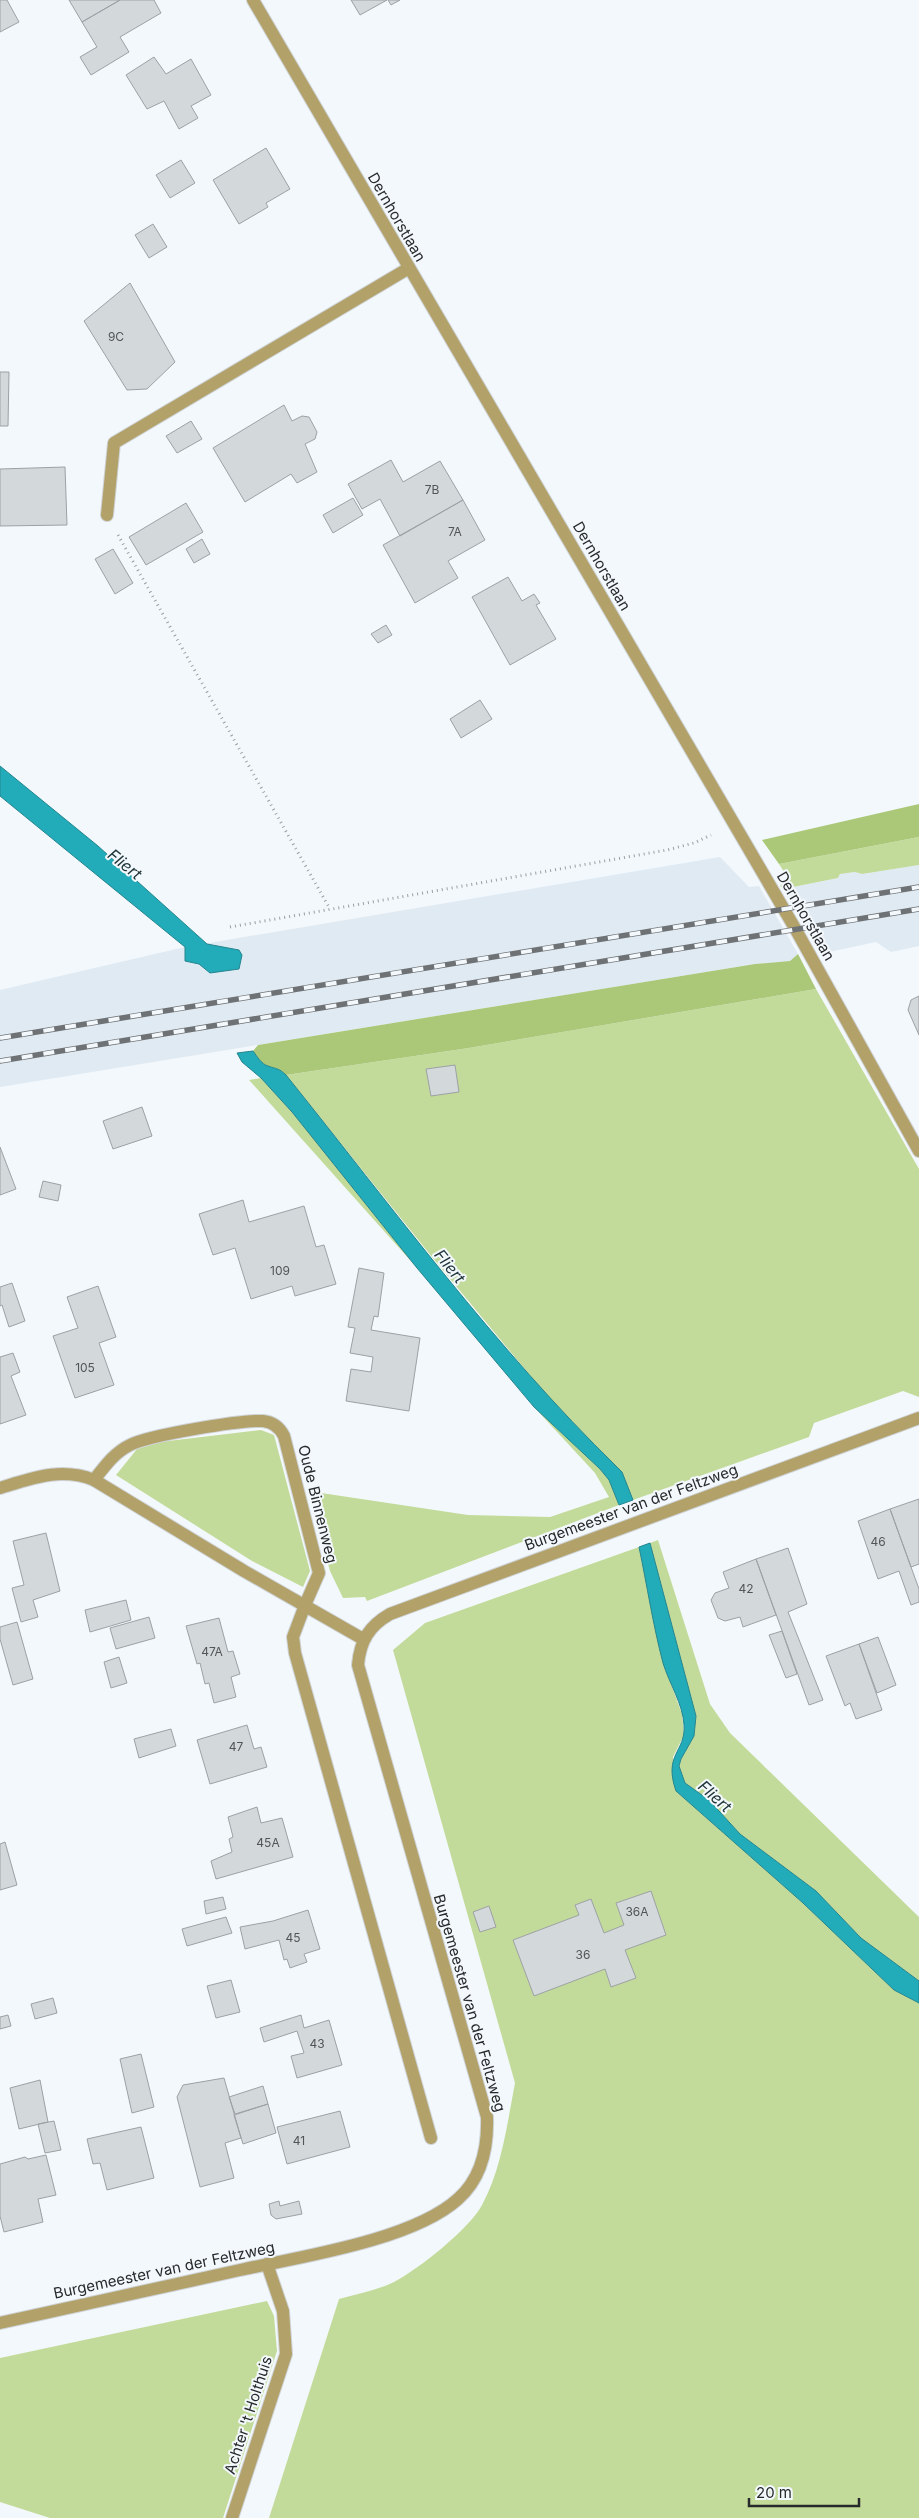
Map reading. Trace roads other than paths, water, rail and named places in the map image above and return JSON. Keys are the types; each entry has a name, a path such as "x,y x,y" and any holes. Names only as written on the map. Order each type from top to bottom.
{"street":[{"name":"Dernhorstlaan","path":"253,0 796,930 919,1152"},
{"path":"107,514 114,443 409,268"},
{"name":"Burgemeester van der Feltzweg","path":"0,2323 366,2241 410,2226 444,2210 459,2199 470,2185 485,2153 487,2117 358,1665 363,1639 375,1624 390,1614 919,1418"},
{"name":"Oude Binnenweg","path":"94,1480 118,1452 145,1439 262,1421 273,1424 284,1436 319,1572 305,1605"},
{"path":"0,1488 57,1473 82,1475 94,1480 244,1572 363,1639"},
{"path":"305,1605 293,1637 295,1654 432,2138"},
{"name":"Achter 't Holthuis","path":"232,2518 286,2354 283,2311 268,2264"}],"water":[{"path":"0,766 98,846 207,944 239,950 242,955 239,969 210,973 199,964 185,961 185,947 0,796"},
{"path":"253,1051 263,1064 286,1075 487,1326 572,1421 622,1472 633,1500 619,1505 609,1480 600,1469 534,1407 417,1268 292,1112 261,1078 242,1062 237,1053"},
{"path":"650,1543 696,1716 694,1736 679,1766 685,1783 709,1800 740,1834 816,1891 861,1938 919,1981 919,2003 894,1990 803,1903 676,1791 672,1769 673,1761 684,1734 684,1725 678,1701 663,1663 639,1547"}],"railway":[{"path":"0,1038 919,887"},
{"path":"0,1061 919,909"}],"water label":[{"name":"Fliert","path":"125,864"},
{"name":"Fliert","path":"450,1266"},
{"name":"Fliert","path":"715,1796"}]}
